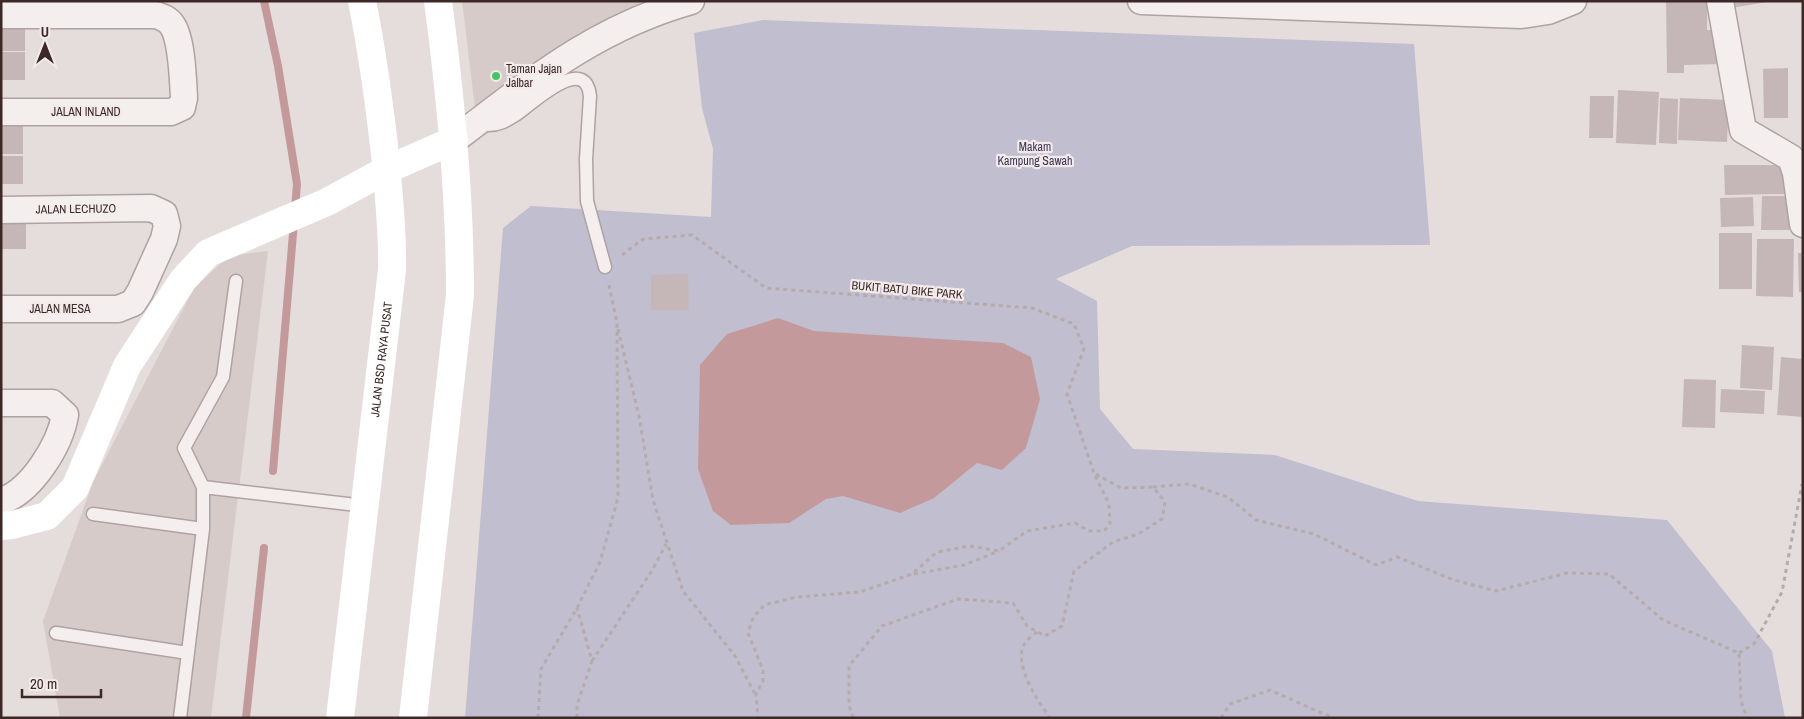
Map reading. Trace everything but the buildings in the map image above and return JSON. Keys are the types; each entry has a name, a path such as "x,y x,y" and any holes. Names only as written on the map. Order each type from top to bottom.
{"main road":[{"name":"JALAN BSD RAYA PUSAT","path":"340,718 392,270 393,238 373,55 362,1"},
{"path":"413,718 460,295 460,227 454,140 438,1"},
{"path":"1,526 47,516 75,488 127,366 183,280 208,253 327,202 386,170 454,140"}],"street":[{"path":"454,140 560,61 604,34 665,8 692,1"},
{"path":"1141,1 1521,15 1548,11 1573,1"},
{"path":"1720,1 1743,130 1791,158 1796,173 1803,224"},
{"name":"JALAN INLAND","path":"1,15 156,15 165,18 173,26 177,38 184,98 182,107 172,112 1,112"},
{"name":"JALAN LECHUZO","path":"1,210 151,208 164,214 167,226 164,240 140,292 133,303 118,309"},
{"name":"JALAN MESA","path":"1,308 118,309"},
{"path":"1,403 52,402 65,415 63,425 37,475 11,496"}],"lane":[{"path":"481,119 489,125 503,122 560,82 577,79 585,82 589,88 590,96 586,159 587,201 605,267"},
{"path":"180,718 203,529 204,487 184,448 223,377 236,281"},
{"path":"204,487 365,506"},
{"path":"92,514 203,529"},
{"path":"56,633 188,653"}],"path":[{"name":"BUKIT BATU BIKE PARK","path":"605,267 643,239 692,235 766,288 1032,308 1074,324 1084,349 1067,394 1094,473 1109,504 1110,524 1104,531 1089,531 1075,523 1027,531 1000,551 964,565 912,574"},
{"path":"605,267 638,416 653,500 666,544 683,590 735,656 756,694 758,718"},
{"path":"538,718 541,668 577,608 600,562 618,498 617,323"},
{"path":"1094,473 1121,488 1189,484 1228,497 1256,520 1314,534 1376,565 1397,557 1454,580 1496,590 1566,572 1609,574 1663,620 1739,653"},
{"path":"1739,653 1754,644 1782,592 1790,539 1802,484"},
{"path":"853,718 850,705 850,666 882,626 958,599 1013,603 1027,626 1045,636 1062,626 1074,571 1113,542 1138,534 1162,519 1165,502 1153,487"},
{"path":"577,718 577,705 592,661 652,569 666,544"},
{"path":"756,694 763,681 763,670 748,634 752,618 764,605 797,597 860,592 912,574 937,552 970,546 1000,551"},
{"path":"577,608 592,661"},
{"path":"1037,632 1025,643 1021,660 1032,693 1050,718"},
{"path":"1739,653 1741,700 1747,718"},
{"path":"1221,718 1230,704 1270,690 1333,718"}],"shaded area":[{"name":"Taman Jajan Jalbar","path":"462,1 681,1 475,108"},
{"path":"268,251 211,718 60,718 43,621 93,482 194,288 229,256"},
{"path":"778,318 814,331 1003,343 1031,357 1040,399 1026,448 1002,470 977,463 934,498 900,513 843,496 826,499 789,523 731,525 713,511 698,469 700,365 727,334"}],"green space":[{"name":"Makam Kampung Sawah","path":"763,20 1414,44 1430,245 1132,246 1056,279 1097,301 1100,409 1133,449 1275,455 1418,501 1667,520 1772,651 1785,718 465,718 503,228 531,206 711,217 713,149 702,108 694,33"}],"waterway":[{"path":"264,1 278,66 297,184 295,208"},
{"path":"273,471 294,222"},
{"path":"246,718 264,548"}],"place":[{"name":"Taman Jajan Jalbar","path":"496,76"}]}
